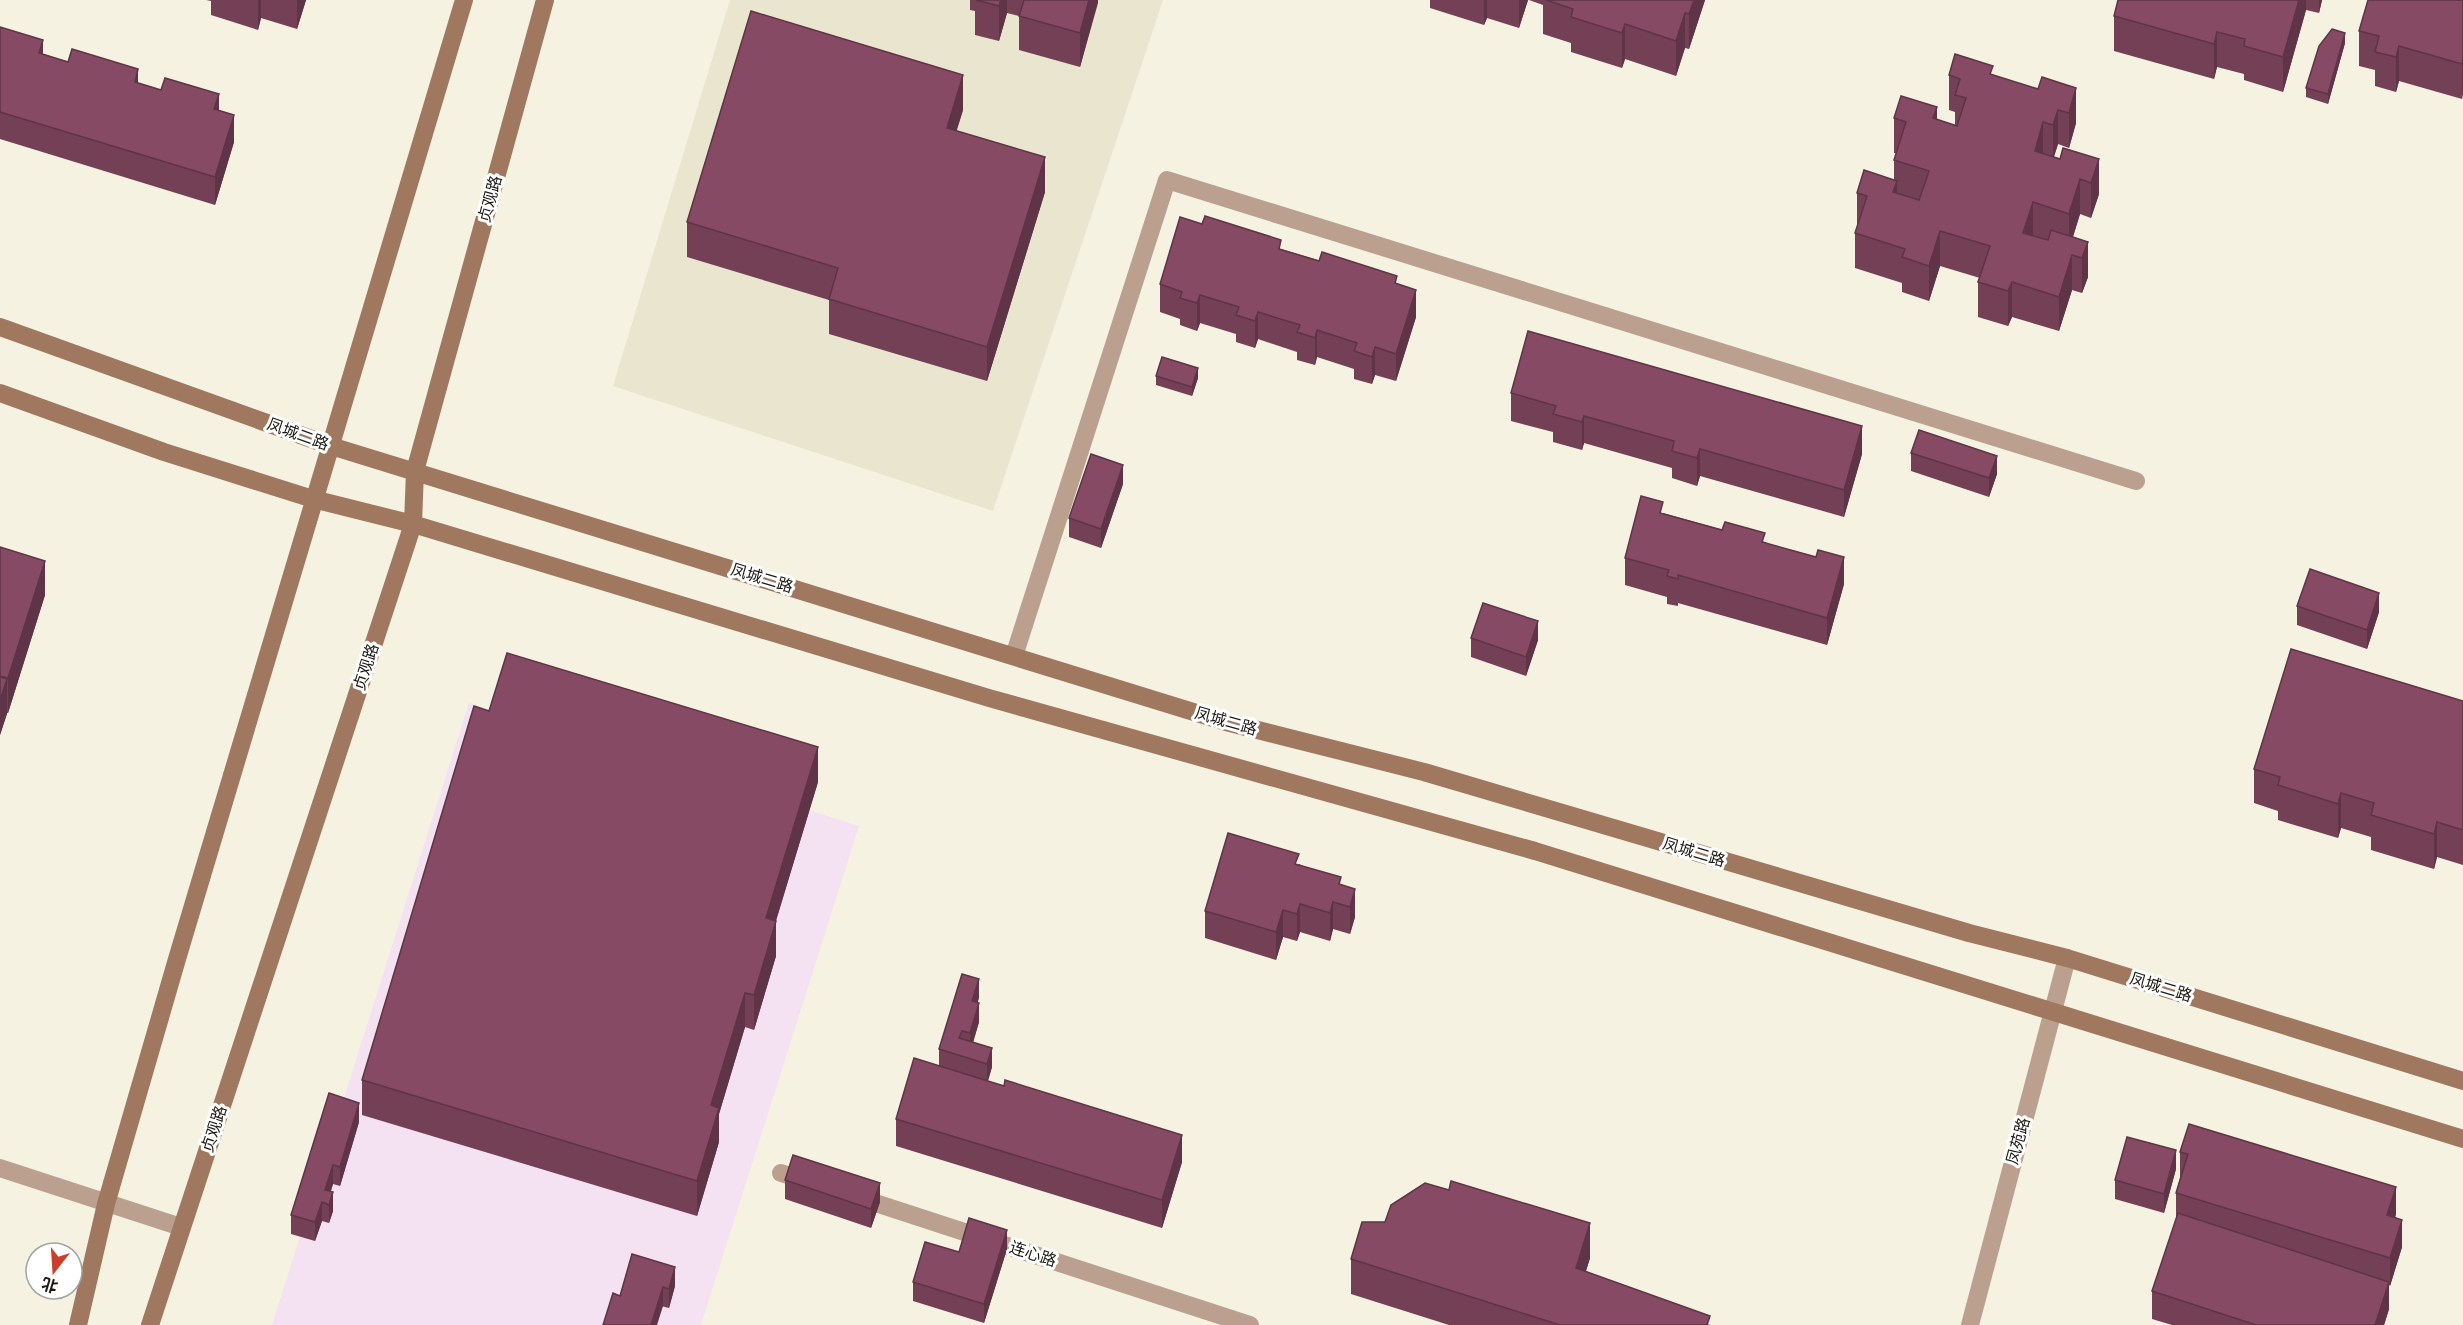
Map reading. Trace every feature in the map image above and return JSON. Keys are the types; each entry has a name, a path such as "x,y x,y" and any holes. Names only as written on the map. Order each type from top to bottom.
{"main road":[{"path":"78,1325 106,1204 313,499 331,446 464,0"},
{"name":"贞观路","path":"150,1325 413,524 415,471 544,0"},
{"name":"凤城二路","path":"0,327 331,446 1226,722 1424,772 1969,933 2067,958 2463,1081"},
{"path":"0,393 164,452 313,499 413,524 989,698 1535,851 2463,1139"}],"street":[{"path":"1014,656 1167,180 2136,481"},
{"name":"凤苑路","path":"1970,1325 2067,958"},
{"path":"0,1168 181,1227"},
{"name":"连心路","path":"781,1173 1250,1325"}],"shaded area":[{"path":"730,0 1163,0 993,511 613,386"},
{"path":"469,703 859,826 701,1325 272,1325"}],"building":[{"path":"976,0 1001,0 999,6"},
{"path":"1024,0 1089,0 1080,33 1019,16"},
{"path":"1546,0 1694,0 1689,14 1685,13 1676,41 1625,24 1622,33 1571,17 1573,9"},
{"path":"2118,0 2299,0 2283,57 2244,46 2245,39 2217,32 2214,44 2114,16"},
{"path":"2368,0 2463,0 2462,64 2399,46 2396,57 2375,52 2379,36 2359,31"},
{"path":"751,11 963,75 947,128 1045,157 987,347 829,299 838,268 687,222"},
{"path":"0,27 43,40 39,53 68,62 72,49 138,69 135,82 161,90 165,78 219,94 214,109 234,115 215,177 0,112"},
{"path":"2332,29 2345,33 2328,94 2306,88 2319,46"},
{"path":"1955,54 1993,66 1990,74 2038,89 2042,77 2076,88 2069,113 2058,110 2053,125 2043,122 2035,151 2060,159 2063,148 2099,159 2091,183 2080,179 2069,214 2033,202 2023,233 2048,240 2051,230 2088,242 2082,258 2072,255 2059,297 2012,282 2008,291 1978,282 1990,246 1940,231 1929,266 1902,257 1905,249 1855,233 1867,196 1857,193 1864,170 1897,181 1893,192 1919,200 1929,171 1894,160 1906,122 1894,118 1901,96 1937,107 1933,118 1957,126 1966,98 1955,95 1960,79 1949,75"},
{"path":"1205,216 1281,240 1279,249 1319,261 1322,252 1397,276 1395,283 1416,290 1396,354 1375,347 1372,357 1354,351 1357,343 1317,330 1315,338 1297,332 1300,325 1258,312 1255,321 1236,315 1239,307 1200,295 1197,303 1180,298 1182,292 1160,284 1180,217 1202,224"},
{"path":"1528,331 1862,426 1844,490 1700,449 1697,458 1672,451 1674,441 1584,416 1582,422 1553,414 1556,406 1511,393"},
{"path":"1162,357 1198,368 1192,387 1156,376"},
{"path":"1919,430 1997,456 1989,478 1911,453"},
{"path":"1091,454 1123,465 1101,529 1069,518"},
{"path":"1641,496 1663,502 1660,513 1722,530 1725,522 1765,533 1762,542 1816,557 1818,550 1844,557 1827,618 1678,575 1678,579 1667,576 1669,570 1625,558"},
{"path":"0,547 45,561 8,678 0,676"},
{"path":"2310,569 2379,593 2367,630 2297,606"},
{"path":"1483,603 1538,621 1526,657 1471,638"},
{"path":"2291,649 2463,701 2463,830 2437,822 2434,834 2371,815 2374,803 2341,793 2338,804 2278,785 2280,777 2254,769"},
{"path":"507,653 818,747 766,918 776,921 754,995 745,993 711,1105 719,1108 697,1181 362,1080 474,706 489,711"},
{"path":"0,677 7,679 0,700"},
{"path":"1228,833 1299,854 1295,864 1341,877 1339,884 1355,889 1350,907 1333,902 1330,913 1300,904 1297,914 1283,910 1276,932 1205,911"},
{"path":"962,974 979,979 972,1001 979,1003 970,1033 962,1031 959,1038 992,1048 987,1064 939,1049"},
{"path":"914,1058 1004,1086 1005,1080 1182,1135 1162,1200 896,1119"},
{"path":"329,1093 359,1103 340,1167 333,1165 325,1190 333,1192 329,1205 322,1202 315,1222 291,1215"},
{"path":"2189,1124 2396,1187 2387,1215 2402,1220 2390,1258 2176,1193 2188,1154 2180,1152"},
{"path":"2127,1137 2176,1150 2164,1194 2115,1180"},
{"path":"793,1155 880,1183 871,1209 785,1180"},
{"path":"1451,1181 1590,1223 1576,1268 1710,1316 1707,1325 1560,1325 1351,1259 1362,1222 1385,1222 1391,1205 1425,1183 1449,1190"},
{"path":"2178,1213 2389,1282 2375,1325 2256,1325 2152,1291"},
{"path":"969,1218 1007,1230 984,1304 913,1282 925,1242 959,1252"},
{"path":"632,1254 675,1267 669,1289 663,1287 651,1325 603,1325 613,1293 620,1296"}]}
